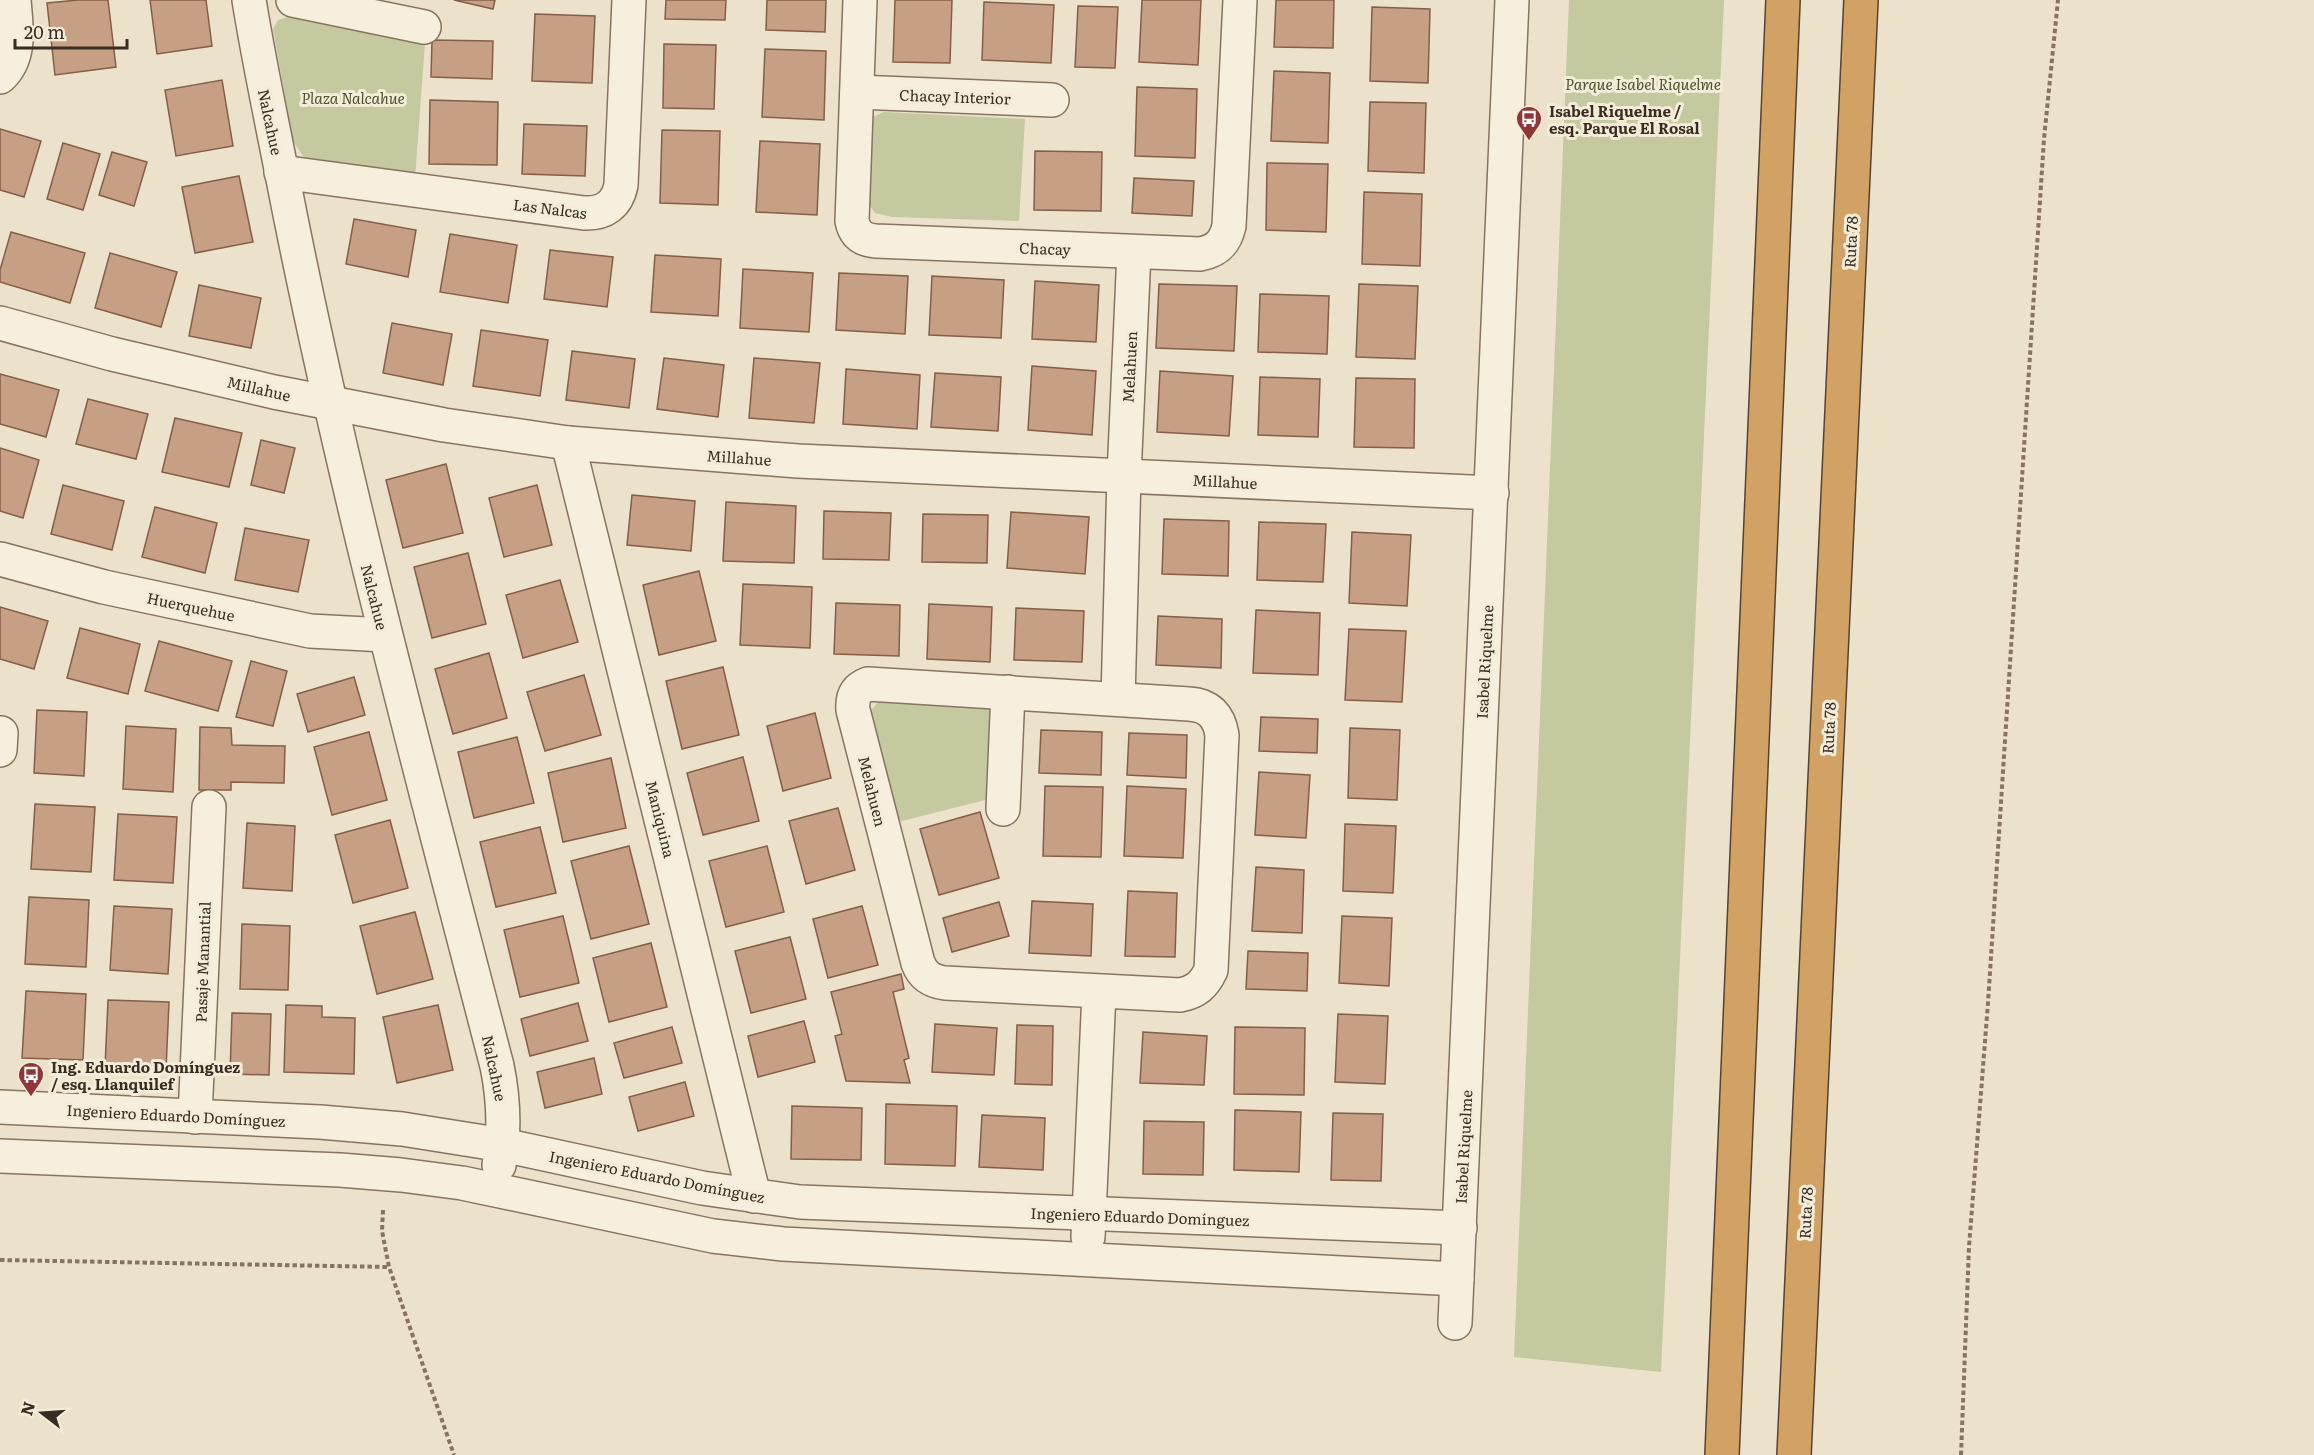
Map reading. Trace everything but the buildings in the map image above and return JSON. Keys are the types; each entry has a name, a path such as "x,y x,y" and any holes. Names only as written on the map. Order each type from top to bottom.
{"highway":[{"path":"1722,1455 1783,0"},
{"name":"Ruta 78","path":"1794,1455 1861,0"}],"street":[{"path":"1,76 9,68 15,49 14,0"},
{"name":"Nalcahue","path":"249,0 270,122 329,403 385,635 497,1066 503,1107 503,1145 494,1191"},
{"path":"293,0 424,27"},
{"name":"Las Nalcas","path":"281,172 584,213 594,214 603,211 616,200 621,185 629,0"},
{"name":"Chacay","path":"860,0 852,221 854,228 862,238 876,241 1200,254 1216,249 1227,236 1229,226 1240,0"},
{"name":"Isabel Riquelme","path":"1455,1323 1512,0"},
{"name":"Chacay Interior","path":"857,92 1052,100"},
{"name":"Melahuen","path":"1118,699 1124,476 1134,252"},
{"name":"Millahue","path":"0,323 185,372 329,403 444,425 568,443 798,461 1492,493"},
{"name":"Maniquina","path":"568,443 754,1196"},
{"name":"Huerquehue","path":"0,559 104,587 310,632 385,635"},
{"name":"Melahuen","path":"868,684 1118,699 1199,705 1212,712 1220,726 1211,970 1207,980 1196,990 1180,995 936,981 925,975 918,963 853,710 854,694 862,686 868,684"},
{"path":"1003,810 1008,692"},
{"name":"Pasaje Manantial","path":"195,1117 208,807"},
{"path":"1087,1260 1099,992"},
{"name":"Ingeniero Eduardo Domínguez","path":"0,1107 362,1125 503,1145 702,1188 754,1196 846,1204 1460,1228"},
{"path":"0,1156 384,1173 444,1180 741,1240 824,1247 1457,1279"}],"path":[{"path":"1961,1455 1969,1247 1989,991 2044,139 2058,0"},
{"path":"384,1173 382,1231 389,1267 454,1455"},
{"path":"0,1260 389,1267"}],"green space":[{"name":"Parque Isabel Riquelme","path":"1569,0 1724,0 1661,1372 1514,1357"},
{"name":"Plaza Nalcahue","path":"295,15 425,43 415,178 311,162 303,156 293,141 273,29 278,20"},
{"path":"884,112 1025,119 1019,221 892,217 875,213 868,203 870,122 873,117"},
{"path":"884,700 993,706 989,799 898,822 870,712 877,703"}],"place":[{"name":"Isabel Riquelme / esq. Parque El Rosal","path":"1529,142"},
{"name":"Ing. Eduardo Domínguez / esq. Llanquilef","path":"31,1098"}]}
